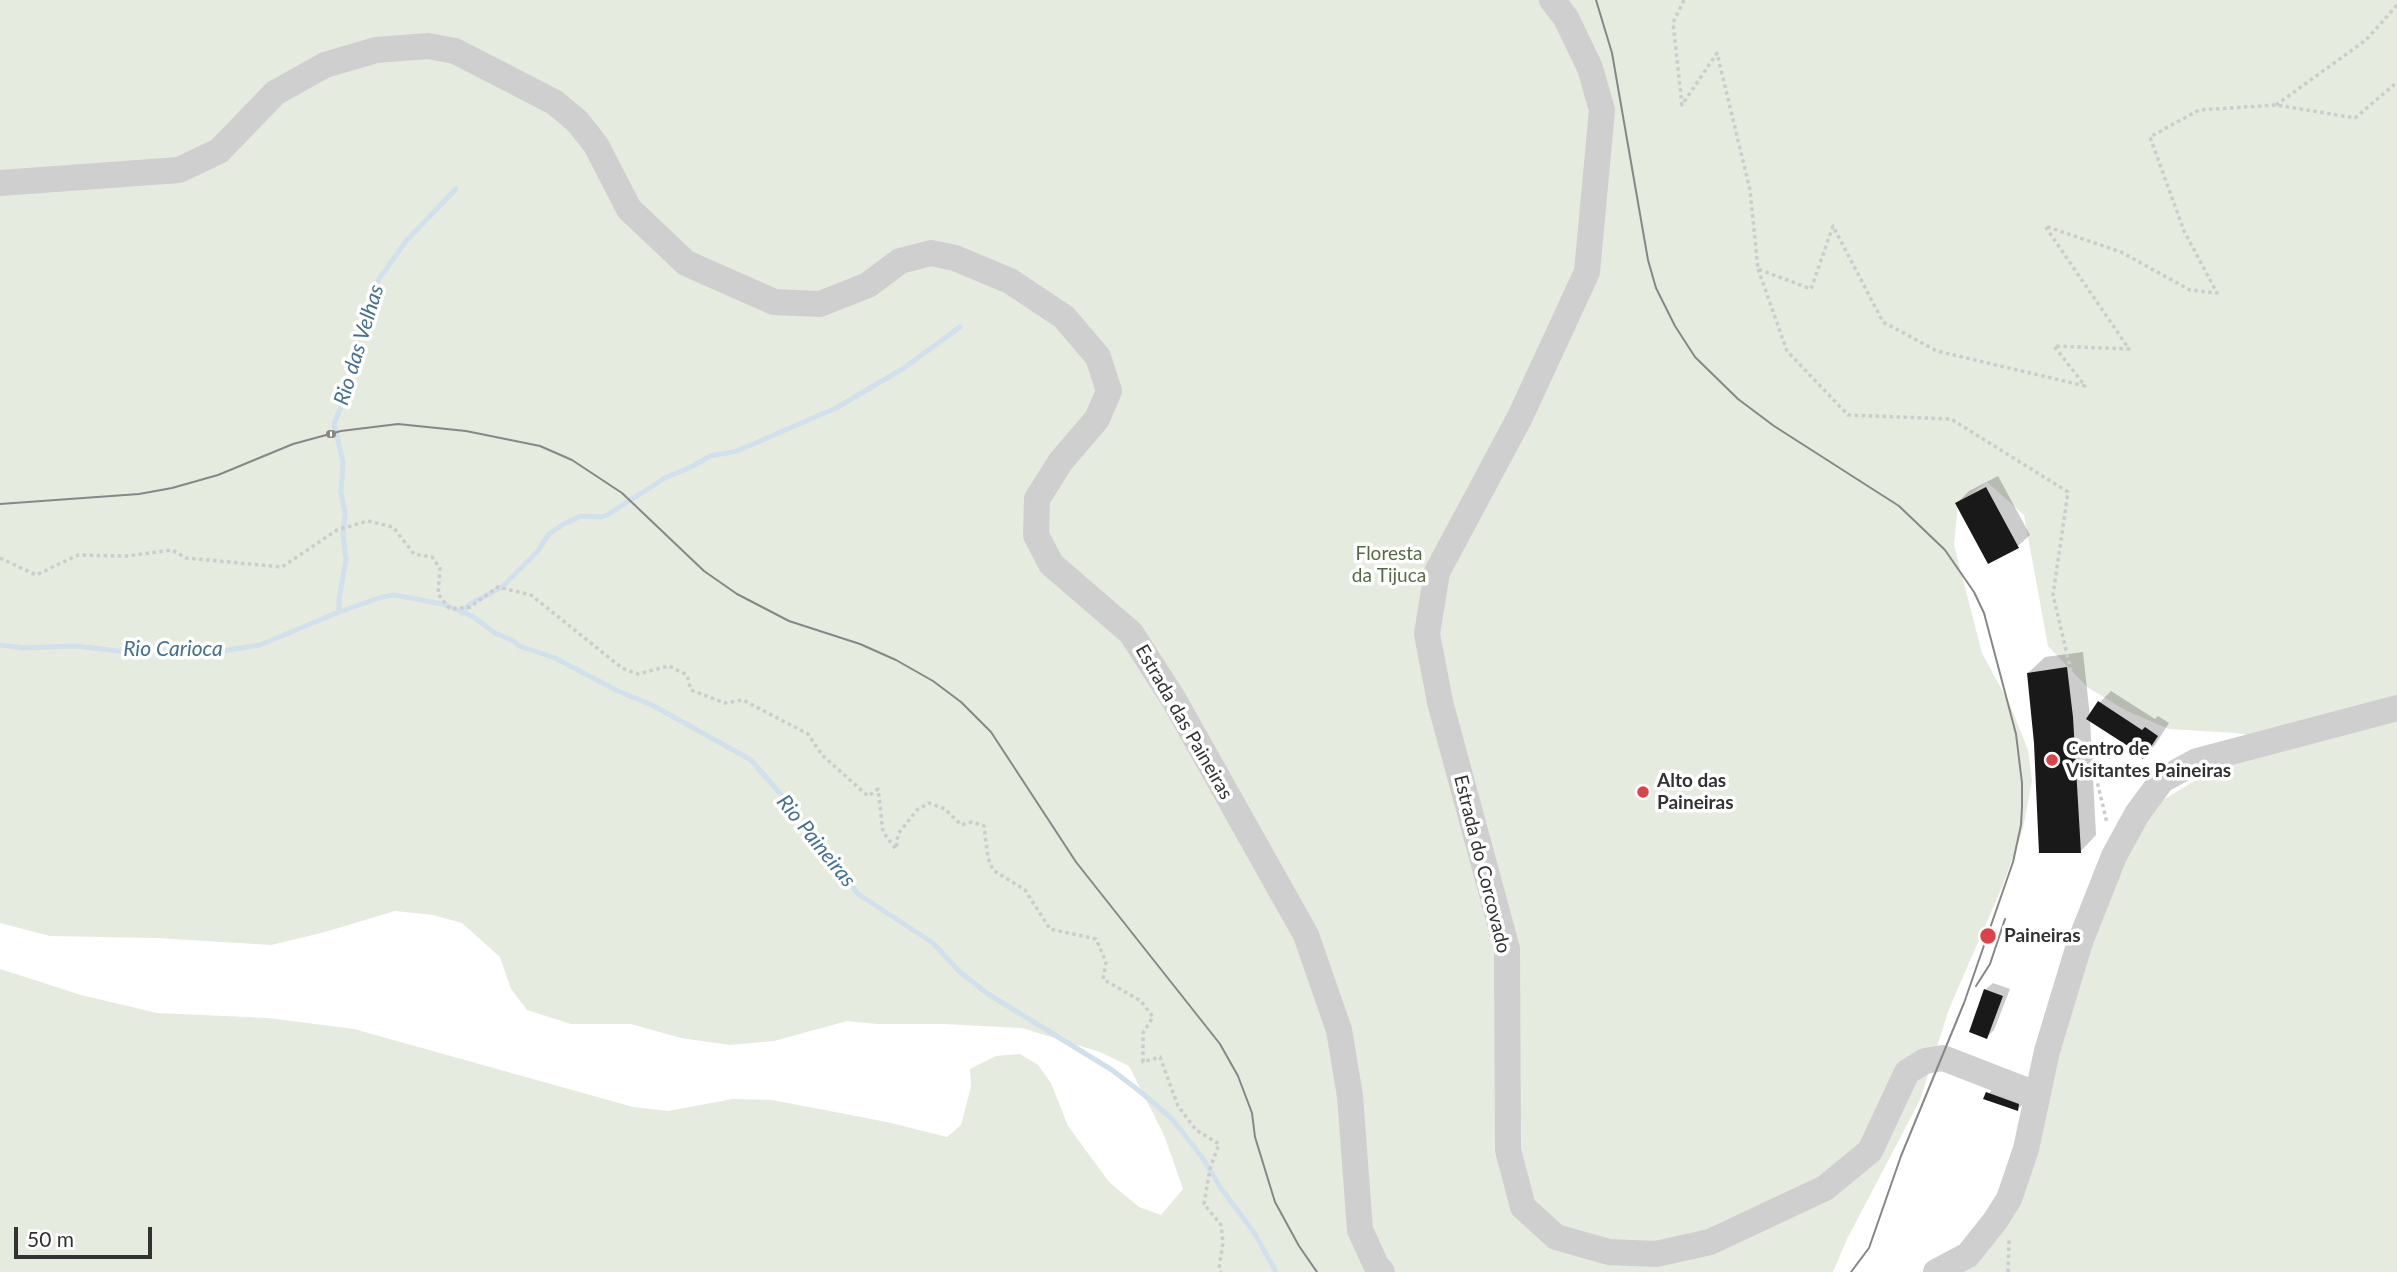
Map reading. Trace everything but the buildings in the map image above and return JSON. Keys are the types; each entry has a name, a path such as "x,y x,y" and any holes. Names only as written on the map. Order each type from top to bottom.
{"street":[{"name":"Estrada do Corcovado","path":"1552,0 1566,18 1590,68 1602,110 1587,272 1520,417 1437,572 1427,634 1440,702 1507,949 1508,1150 1523,1206 1556,1237 1609,1252 1657,1254 1710,1242 1825,1188 1870,1151 1907,1072 1924,1061 1943,1058 2036,1094"},
{"name":"Estrada das Paineiras","path":"0,183 179,170 219,151 275,93 325,65 376,50 428,46 456,51 554,102 577,121 596,145 629,209 686,262 774,302 820,304 869,285 900,261 931,253 955,258 1010,281 1063,317 1098,357 1108,391 1097,419 1061,461 1037,499 1036,535 1052,564 1131,632 1174,700 1306,935 1339,1030 1350,1096 1360,1230 1382,1272"},
{"path":"1936,1272 1968,1255 1995,1221 2008,1199 2026,1149 2036,1094 2058,1008 2080,942 2114,856 2137,814 2162,780 2197,761 2397,708"}],"path":[{"path":"1684,0 1672,23 1682,105 1717,53 1750,190 1758,270 1787,351 1848,415 1951,419 2068,492 2053,595 2114,856"},
{"path":"2276,105 2366,40 2397,5"},
{"path":"1758,270 1811,289 1833,226 1883,321 1937,351 2085,386 2054,346 2129,349 2045,226 2121,252 2190,290 2217,293 2184,231 2150,137 2199,110 2276,105 2356,118 2395,84 2397,86"},
{"path":"0,558 36,575 78,555 127,556 172,550 186,558 282,567 337,530 368,521 393,527 414,554 432,557 440,568 438,594 450,609 470,607 498,587 531,595 622,668 638,674 669,666 687,675 691,690 725,703 743,700 808,734 822,755 868,796 878,789 883,832 896,849 898,834 917,810 929,803 944,809 961,825 972,822 985,826 988,858 993,870 1025,890 1050,929 1096,939 1106,962 1103,979 1141,1001 1153,1017 1143,1033 1143,1062 1160,1057 1178,1106 1196,1130 1219,1144 1210,1169 1204,1204 1221,1225 1221,1272"}],"green space":[{"name":"Floresta da Tijuca","path":"0,0 2397,0 2397,1272 1953,1272 1989,1220 2021,1127 2068,948 2158,803 2196,780 2255,736 2169,729 2127,711 2087,687 2048,646 2024,515 1987,482 1958,504 1954,545 1982,653 2010,705 2028,750 2032,781 2023,829 2002,887 1949,1009 1920,1100 1847,1239 1833,1272 0,1272 0,969 81,995 157,1013 268,1018 354,1029 633,1107 668,1111 733,1099 772,1100 887,1122 947,1137 961,1125 971,1087 970,1069 996,1056 1020,1054 1038,1065 1051,1083 1068,1126 1109,1182 1139,1207 1161,1215 1183,1189 1164,1135 1129,1066 1100,1052 1022,1028 847,1021 774,1041 730,1045 681,1038 631,1024 571,1024 527,1010 511,989 500,957 462,923 433,915 395,911 271,945 156,938 50,936 0,923"}],"waterway":[{"name":"Rio das Velhas","path":"339,612 346,559 343,535 345,513 341,492 343,462 334,424 346,394 357,344 379,279 406,241 456,189"},
{"path":"462,613 470,604 502,587 537,552 549,534 564,524 581,516 607,515 665,478 710,456 737,451 836,408 904,368 960,327"},
{"name":"Rio Paineiras","path":"0,645 24,648 75,646 119,651 215,652 260,645 339,612 394,595 443,604 472,616 519,646 555,658 618,691 652,705 751,760 796,812 858,894 933,943 960,972 988,994 1112,1070 1172,1119 1255,1234 1276,1272"}],"tram line":[{"path":"1596,0 1612,53 1648,260 1656,288 1675,326 1695,357 1738,399 1774,426 1899,506 1945,550 1974,592 1984,613 2016,734 2022,807 2013,862 1964,1003 1901,1156 1869,1248 1851,1272"},
{"path":"0,504 139,494 172,488 218,475 293,444 341,431 398,424 466,431 540,446 572,460 622,493 704,571 737,594 789,621 860,644 896,660 933,681 961,702 991,732 1076,862 1220,1044 1238,1076 1252,1113 1255,1137 1275,1202 1317,1272"},
{"path":"1976,986 1990,964 2005,919"}],"place":[{"name":"Centro de Visitantes Paineiras","path":"2052,760"},
{"name":"Alto das Paineiras","path":"1643,792"},
{"name":"Paineiras","path":"1988,936"}],"water label":[{"name":"Rio Carioca","path":"173,649"}]}
